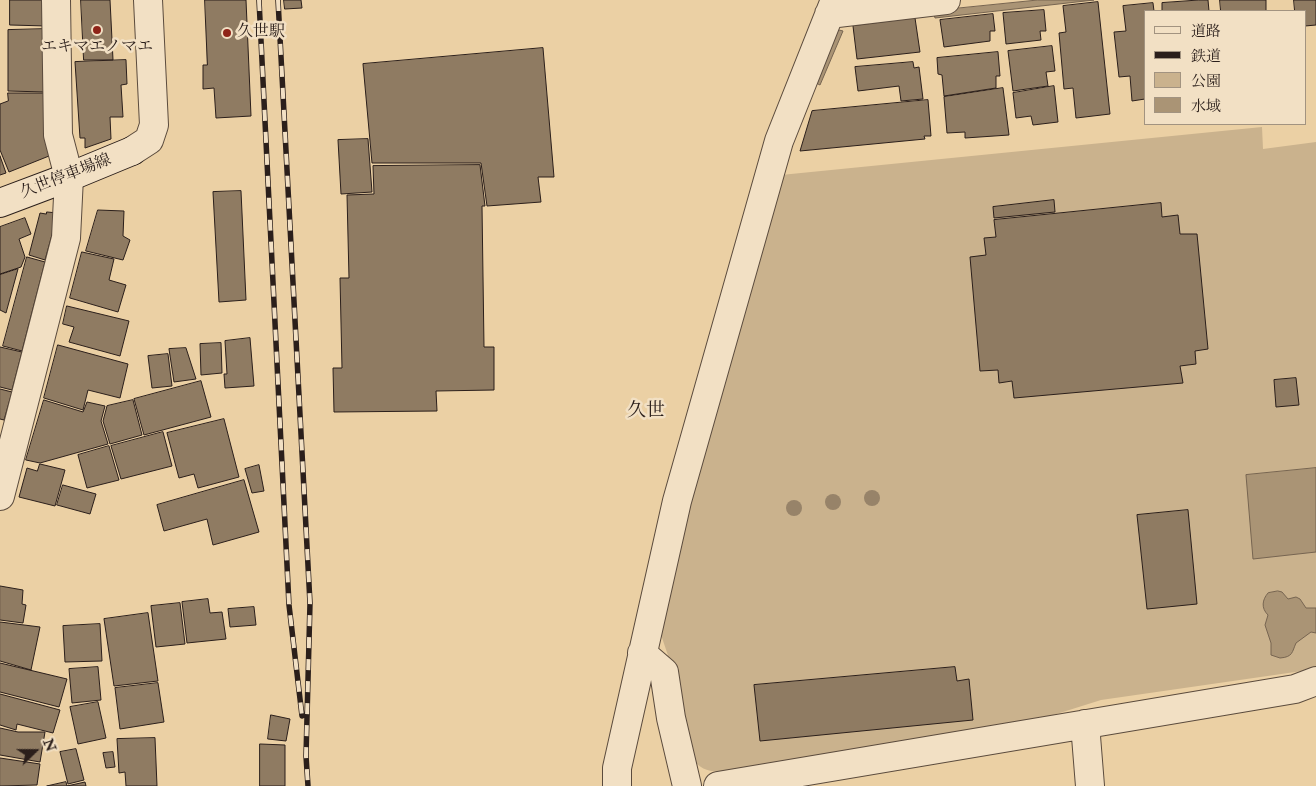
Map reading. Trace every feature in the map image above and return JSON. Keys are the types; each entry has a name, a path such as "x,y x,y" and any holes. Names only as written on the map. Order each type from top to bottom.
{"street":[{"path":"0,496 66,238 69,177 58,135 56,0"},
{"name":"久世停車場線","path":"0,203 132,151 149,140 154,125 148,0"},
{"path":"617,786 617,768 677,501 780,141 832,7 946,0"},
{"path":"642,653 664,672 671,718 688,786"},
{"path":"718,786 1295,689 1316,681"},
{"path":"1084,724 1090,786"}],"green space":[{"path":"1262,127 1263,149 1316,142 1316,669 1101,700 1047,717 734,770 710,771 696,763 691,757 675,676 658,626 757,239 781,175"}],"water":[{"path":"1038,0 1094,0 935,18 933,11"},
{"path":"839,30 843,31 820,85 816,83"},
{"path":"1316,468 1316,552 1253,559 1246,475"},
{"path":"1282,592 1288,599 1296,597 1300,599 1306,608 1316,608 1316,633 1311,632 1296,643 1290,655 1280,658 1271,655 1271,643 1265,625 1268,615 1264,610 1263,604 1264,598 1268,593"}],"building":[{"path":"10,0 47,0 47,26 10,25"},
{"name":"エキマエノマエ","path":"81,0 110,0 113,60 84,60"},
{"name":"久世駅","path":"205,0 246,0 251,116 216,118 214,88 203,89 203,65 207,65"},
{"path":"284,0 301,0 302,8 285,9"},
{"path":"1208,0 1209,10 1162,10 1162,3"},
{"path":"1220,0 1266,0 1266,10 1221,10"},
{"path":"1294,0 1316,0 1316,25 1306,26 1306,10 1295,10"},
{"path":"1098,2 1110,114 1076,118 1073,88 1064,89 1059,33 1066,32 1063,6"},
{"path":"1153,3 1154,10 1144,10 1144,99 1132,101 1130,76 1119,77 1114,32 1126,31 1123,6"},
{"path":"1044,10 1046,31 1040,31 1041,40 1006,44 1003,13"},
{"path":"993,14 995,31 990,31 990,41 944,47 940,20"},
{"path":"915,18 920,52 857,59 853,26"},
{"path":"47,29 46,92 8,91 8,30"},
{"path":"1052,46 1055,71 1046,72 1048,86 1013,91 1008,51"},
{"path":"543,48 554,177 538,177 541,202 487,206 481,163 372,163 363,64"},
{"path":"998,52 1000,76 996,76 996,88 944,96 942,75 938,74 937,58"},
{"path":"126,60 127,84 121,85 123,117 110,117 111,139 85,148 85,138 80,138 75,62"},
{"path":"913,62 914,68 919,67 923,99 901,101 899,86 858,91 855,67"},
{"path":"1054,86 1058,122 1033,125 1031,116 1016,118 1013,93"},
{"path":"1003,88 1009,135 965,138 965,132 947,133 944,97"},
{"path":"8,93 46,93 49,156 9,172 0,150 0,104 8,101"},
{"path":"928,100 931,136 924,136 925,139 800,151 812,111"},
{"path":"368,139 372,192 341,194 338,140"},
{"path":"0,156 6,173 0,175"},
{"path":"480,165 485,206 482,206 484,347 494,347 494,390 436,391 437,411 334,412 333,368 342,368 340,278 349,278 347,195 374,194 373,166"},
{"path":"241,191 246,300 219,302 213,192"},
{"path":"1054,200 1055,212 994,218 993,207"},
{"path":"1161,203 1162,217 1178,215 1180,234 1197,234 1208,349 1195,351 1196,364 1180,366 1183,383 1014,398 1012,381 999,383 998,370 980,371 970,257 986,255 984,238 996,237 994,220"},
{"path":"98,210 124,211 123,236 130,240 123,260 86,251"},
{"path":"47,212 58,213 45,260 29,255 40,213 46,214"},
{"path":"25,218 31,234 19,239 25,257 21,267 0,274 0,227"},
{"path":"82,252 114,259 109,280 126,285 118,312 70,298"},
{"path":"27,257 45,262 22,351 3,346"},
{"path":"18,269 6,313 0,310 0,275"},
{"path":"67,306 129,321 120,356 69,342 74,327 63,324"},
{"path":"250,338 254,386 225,388 224,374 227,374 225,341"},
{"path":"221,343 222,373 201,375 200,344"},
{"path":"58,345 128,364 120,398 88,390 83,410 44,398"},
{"path":"0,347 22,352 12,390 0,387"},
{"path":"186,348 196,379 174,382 169,349"},
{"path":"168,354 172,386 152,388 148,356"},
{"path":"1296,378 1299,405 1276,407 1274,380"},
{"path":"201,381 211,417 144,435 134,399"},
{"path":"0,389 12,392 4,420 0,419"},
{"path":"44,400 83,412 87,402 105,406 101,421 108,444 40,463 26,460"},
{"path":"133,400 142,435 110,444 103,421 107,406"},
{"path":"224,419 239,477 198,488 194,474 179,478 167,433"},
{"path":"163,432 172,466 121,479 111,446"},
{"path":"109,446 119,480 87,488 78,455"},
{"path":"40,464 65,470 55,506 19,497 27,468 37,471"},
{"path":"259,465 264,491 252,493 245,469"},
{"path":"244,480 259,532 213,545 207,519 164,531 157,505"},
{"path":"63,485 96,494 90,514 57,505"},
{"path":"1188,510 1197,604 1147,609 1137,515"},
{"path":"0,586 23,590 22,604 26,605 23,623 0,620"},
{"path":"208,599 210,613 222,612 226,639 187,643 182,602"},
{"path":"180,603 185,644 156,647 151,606"},
{"path":"254,607 256,625 230,627 228,609"},
{"path":"148,613 158,681 114,686 104,619"},
{"path":"0,622 40,627 31,670 0,661"},
{"path":"100,624 102,661 65,662 63,626"},
{"path":"0,663 67,679 59,707 0,692"},
{"path":"98,667 101,700 72,703 69,669"},
{"path":"955,667 957,681 969,679 973,720 760,741 754,685"},
{"path":"158,683 164,722 120,729 115,688"},
{"path":"0,694 60,710 53,733 17,724 16,730 0,725"},
{"path":"98,702 106,738 78,744 70,707"},
{"path":"271,715 290,719 286,741 268,739"},
{"path":"0,728 18,732 45,732 40,762 0,755"},
{"path":"155,738 157,786 126,786 125,772 119,773 117,739"},
{"path":"260,744 285,745 285,786 260,786"},
{"path":"76,749 84,780 68,784 60,752"},
{"path":"113,752 115,767 106,768 103,753"},
{"path":"0,758 40,764 37,785 0,786"},
{"path":"66,782 67,786 47,786"},
{"path":"85,782 86,786 67,786"}],"railway":[{"path":"259,0 289,605 302,716"},
{"path":"278,0 310,603 306,756 308,786"}],"place":[{"name":"エキマエノマエ","path":"97,30"},
{"name":"久世駅","path":"227,33"}],"district":[{"name":"久世","path":"646,412"}]}
